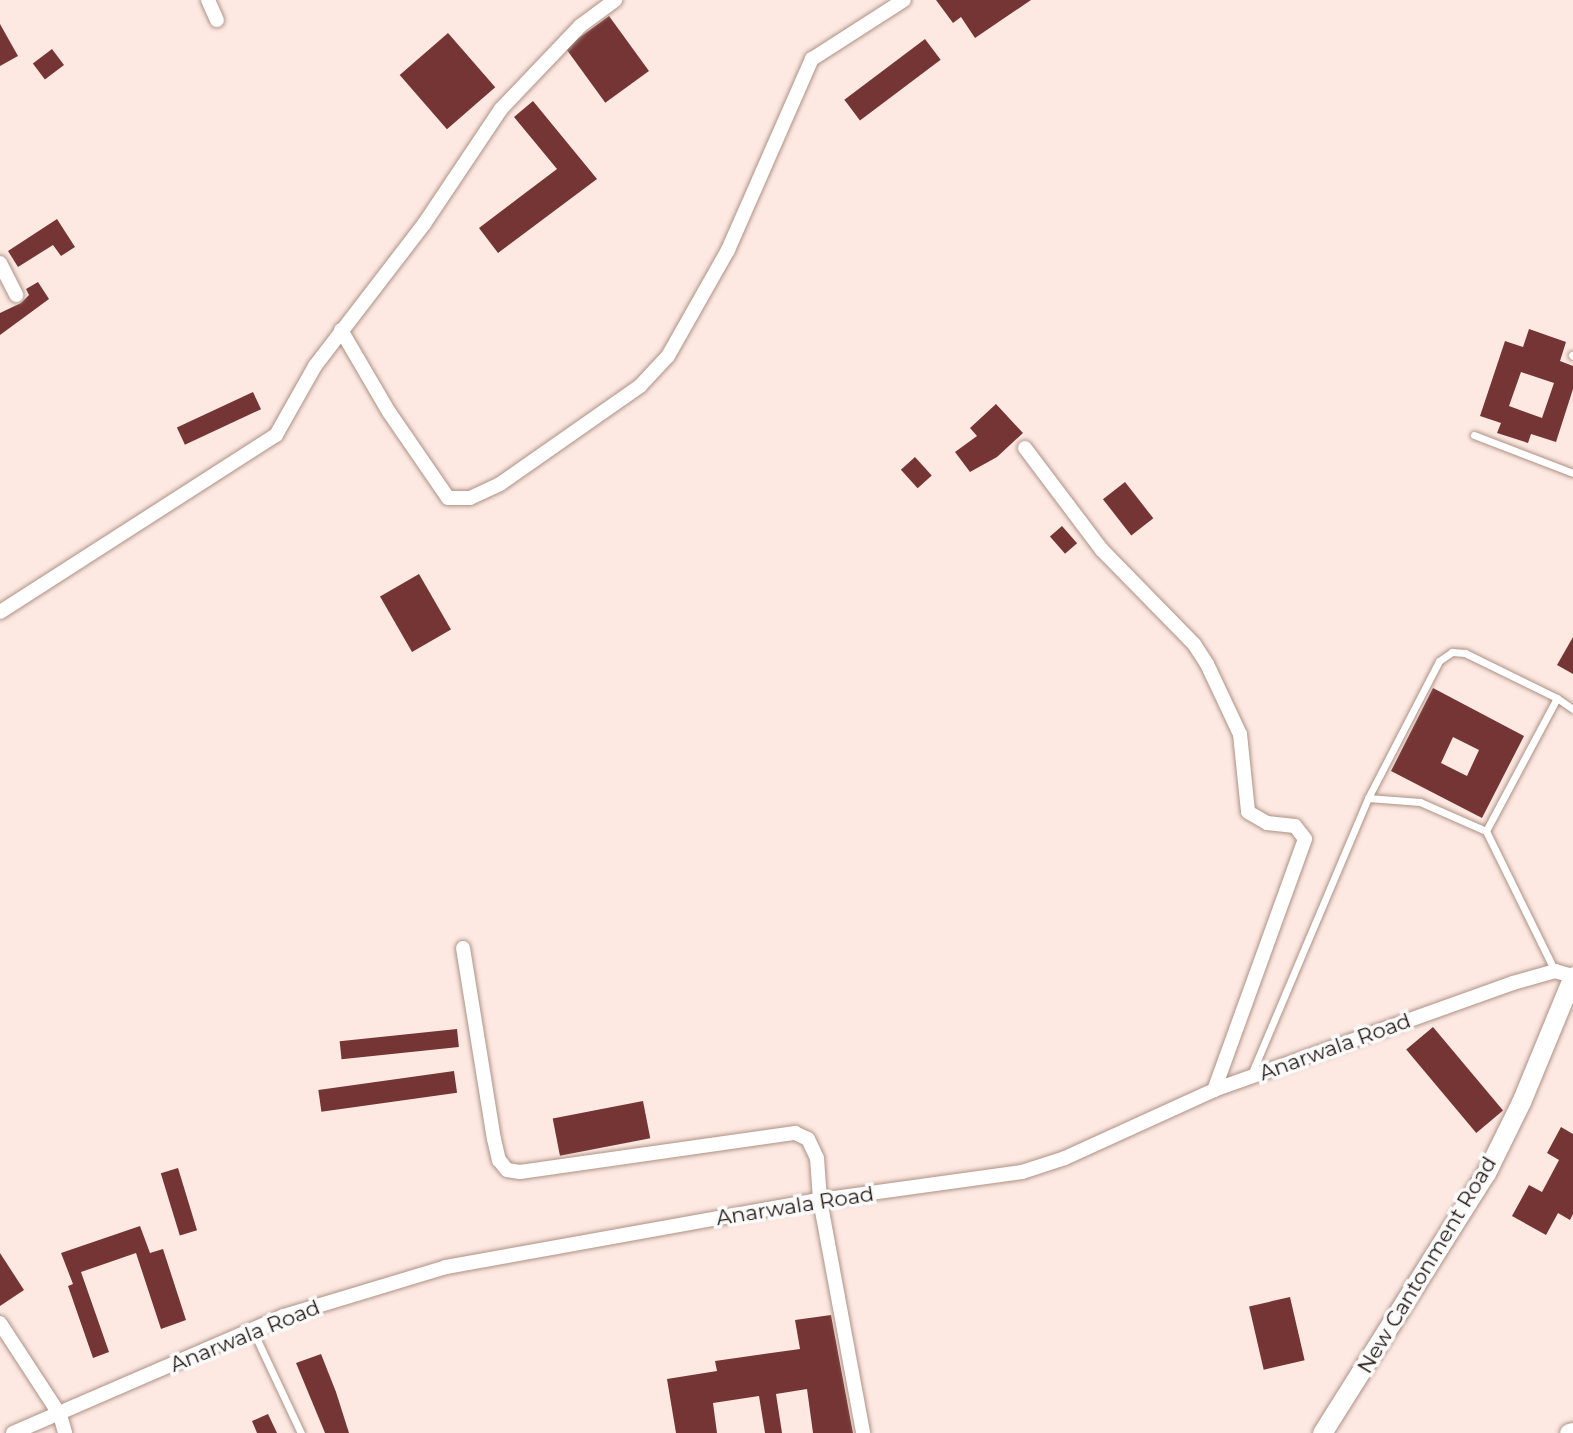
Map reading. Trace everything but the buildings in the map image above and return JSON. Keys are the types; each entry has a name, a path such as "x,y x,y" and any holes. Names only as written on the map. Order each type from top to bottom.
{"street":[{"path":"208,0 217,20"},
{"path":"0,611 276,435 315,366 424,224 449,182 501,110 580,26 615,0"},
{"path":"341,330 396,423 448,498 470,498 500,484 640,386 668,356 728,250 811,59 904,0"},
{"path":"0,263 16,295"},
{"path":"1025,448 1102,550 1194,644 1208,664 1240,734 1248,812 1267,824 1295,826 1305,839 1214,1090"},
{"path":"463,948 494,1139 499,1160 507,1170 520,1172 795,1133 808,1139 817,1158 820,1200 863,1433"},
{"name":"Anarwala Road","path":"13,1433 60,1415 252,1329 446,1267 820,1200 1022,1171 1065,1158 1214,1090 1568,974"},
{"name":"New Cantonment Road","path":"1322,1433 1486,1174 1521,1102 1568,974"},
{"path":"0,1323 60,1415 65,1433"}],"lane":[{"path":"1474,435 1573,473"},
{"path":"1251,1077 1368,798 1444,656 1465,653 1557,698 1573,709"},
{"path":"1486,831 1557,698"},
{"path":"1368,798 1420,802 1486,831 1568,974"},
{"path":"252,1329 301,1433"}]}
